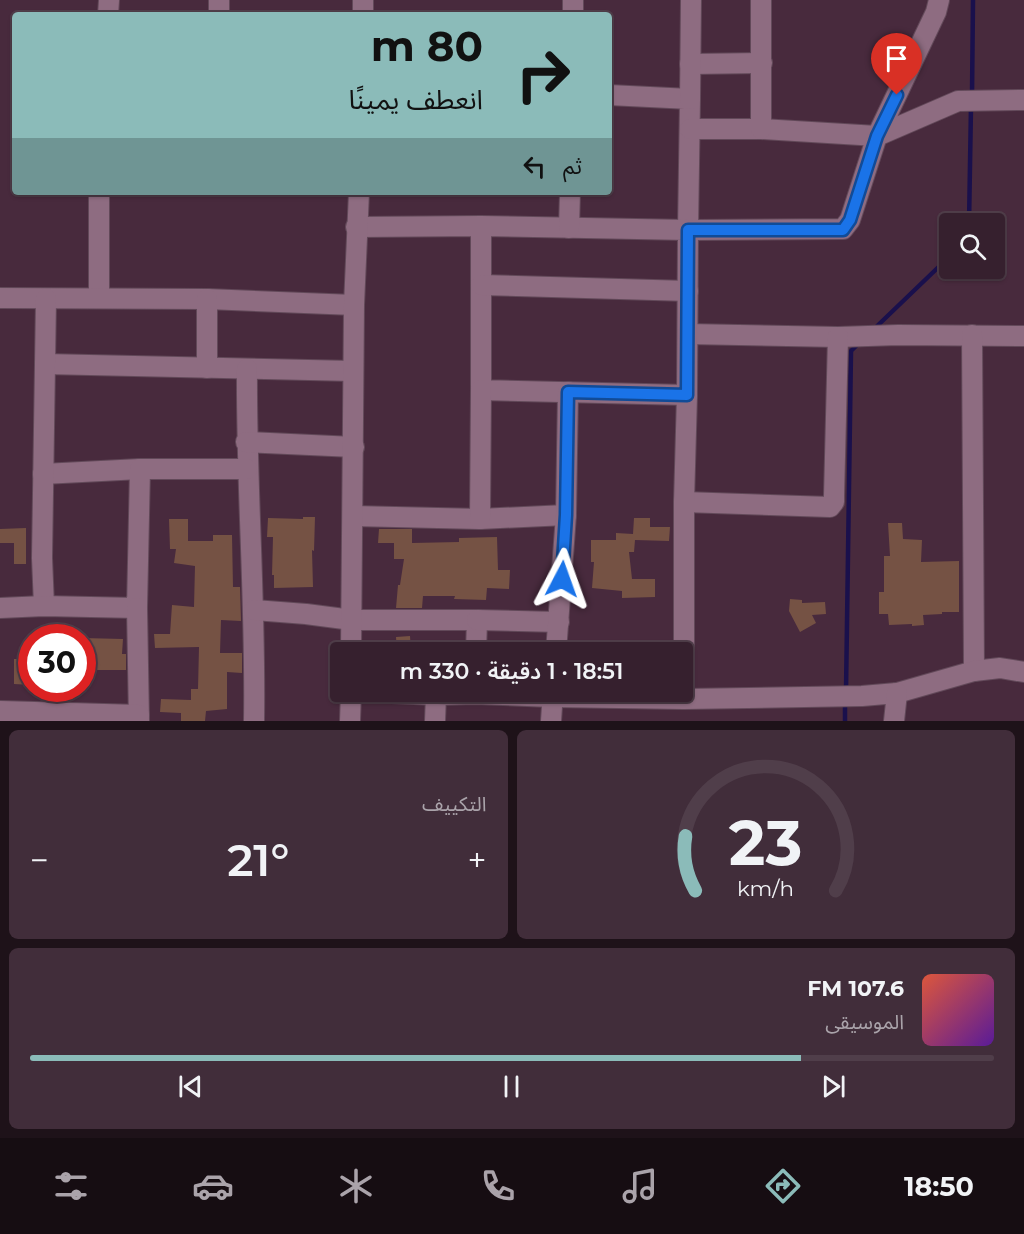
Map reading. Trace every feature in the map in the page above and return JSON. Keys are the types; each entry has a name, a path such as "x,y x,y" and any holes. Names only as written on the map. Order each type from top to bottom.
{"street":[{"path":"684,642 691,0"},
{"path":"761,129 762,0"},
{"path":"356,227 843,230 850,220 877,136 936,12 939,0"},
{"path":"690,64 762,63"},
{"path":"612,95 690,99"},
{"path":"690,129 761,129 877,136 958,100 1024,100"},
{"path":"99,195 99,297"},
{"path":"351,642 354,305 359,195"},
{"path":"569,228 570,195"},
{"path":"480,519 481,226"},
{"path":"481,285 688,291"},
{"path":"0,298 99,297 354,305"},
{"path":"44,606 42,474 46,299"},
{"path":"207,300 207,368"},
{"path":"687,334 838,337 1024,336"},
{"path":"972,335 974,671"},
{"path":"684,502 830,507 834,496 838,337"},
{"path":"45,364 353,371"},
{"path":"247,369 246,442 254,610 254,721"},
{"path":"481,390 687,395"},
{"path":"557,642 566,515 568,392"},
{"path":"246,442 354,447"},
{"path":"42,474 140,469 247,469"},
{"path":"0,711 139,718 137,608 140,469"},
{"path":"353,516 480,519 566,515"},
{"path":"0,608 44,606 137,608"},
{"path":"254,610 352,620 559,622"},
{"path":"476,642 477,620"},
{"path":"693,699 862,696 897,693 974,671 1000,668 1024,672"},
{"path":"894,721 897,693"},
{"path":"350,721 351,702"},
{"path":"435,721 436,702"},
{"path":"551,721 552,702"}],"building":[{"path":"303,517 315,517 314,551 312,550 313,587 274,588 273,537 267,537 268,518 303,519"},
{"path":"634,518 650,518 650,527 670,527 669,541 635,540 634,552 629,552 632,579 655,579 655,597 622,598 622,591 592,588 594,562 591,562 591,540 616,540 616,533 633,534"},
{"path":"169,519 188,519 188,541 213,541 213,535 232,535 233,587 240,587 241,621 221,620 220,653 242,653 242,673 227,672 227,709 206,711 205,721 181,721 181,713 160,712 161,699 191,700 191,689 198,689 199,647 155,648 154,634 170,634 172,605 194,607 195,566 174,563 176,549 170,549"},
{"path":"888,523 902,523 903,539 922,540 921,562 959,561 959,612 923,615 924,625 912,626 912,624 889,625 888,614 879,614 879,592 884,592 884,556 890,556"},
{"path":"26,528 26,564 14,564 14,543 0,543 0,529"},
{"path":"379,529 412,529 412,543 459,542 459,538 497,537 498,570 510,570 509,589 487,588 486,600 454,599 455,596 423,596 422,608 396,608 404,559 394,559 394,543 378,543"},
{"path":"790,599 802,600 802,603 825,602 826,614 812,615 816,623 800,632 789,611"},
{"path":"410,636 410,642 396,642 396,637"},
{"path":"96,638 123,639 122,654 126,654 126,670 96,670"},
{"path":"14,659 18,659 18,684 14,684"}],"waterway":[{"path":"972,95 973,0"},
{"path":"969,213 971,106"},
{"path":"874,329 939,267"},
{"path":"846,691 851,351 859,343"},
{"path":"845,703 845,721"}],"route":[{"path":"562,579 566,515 568,392 687,395 688,230 843,230 850,220 877,136 897,95"}]}
